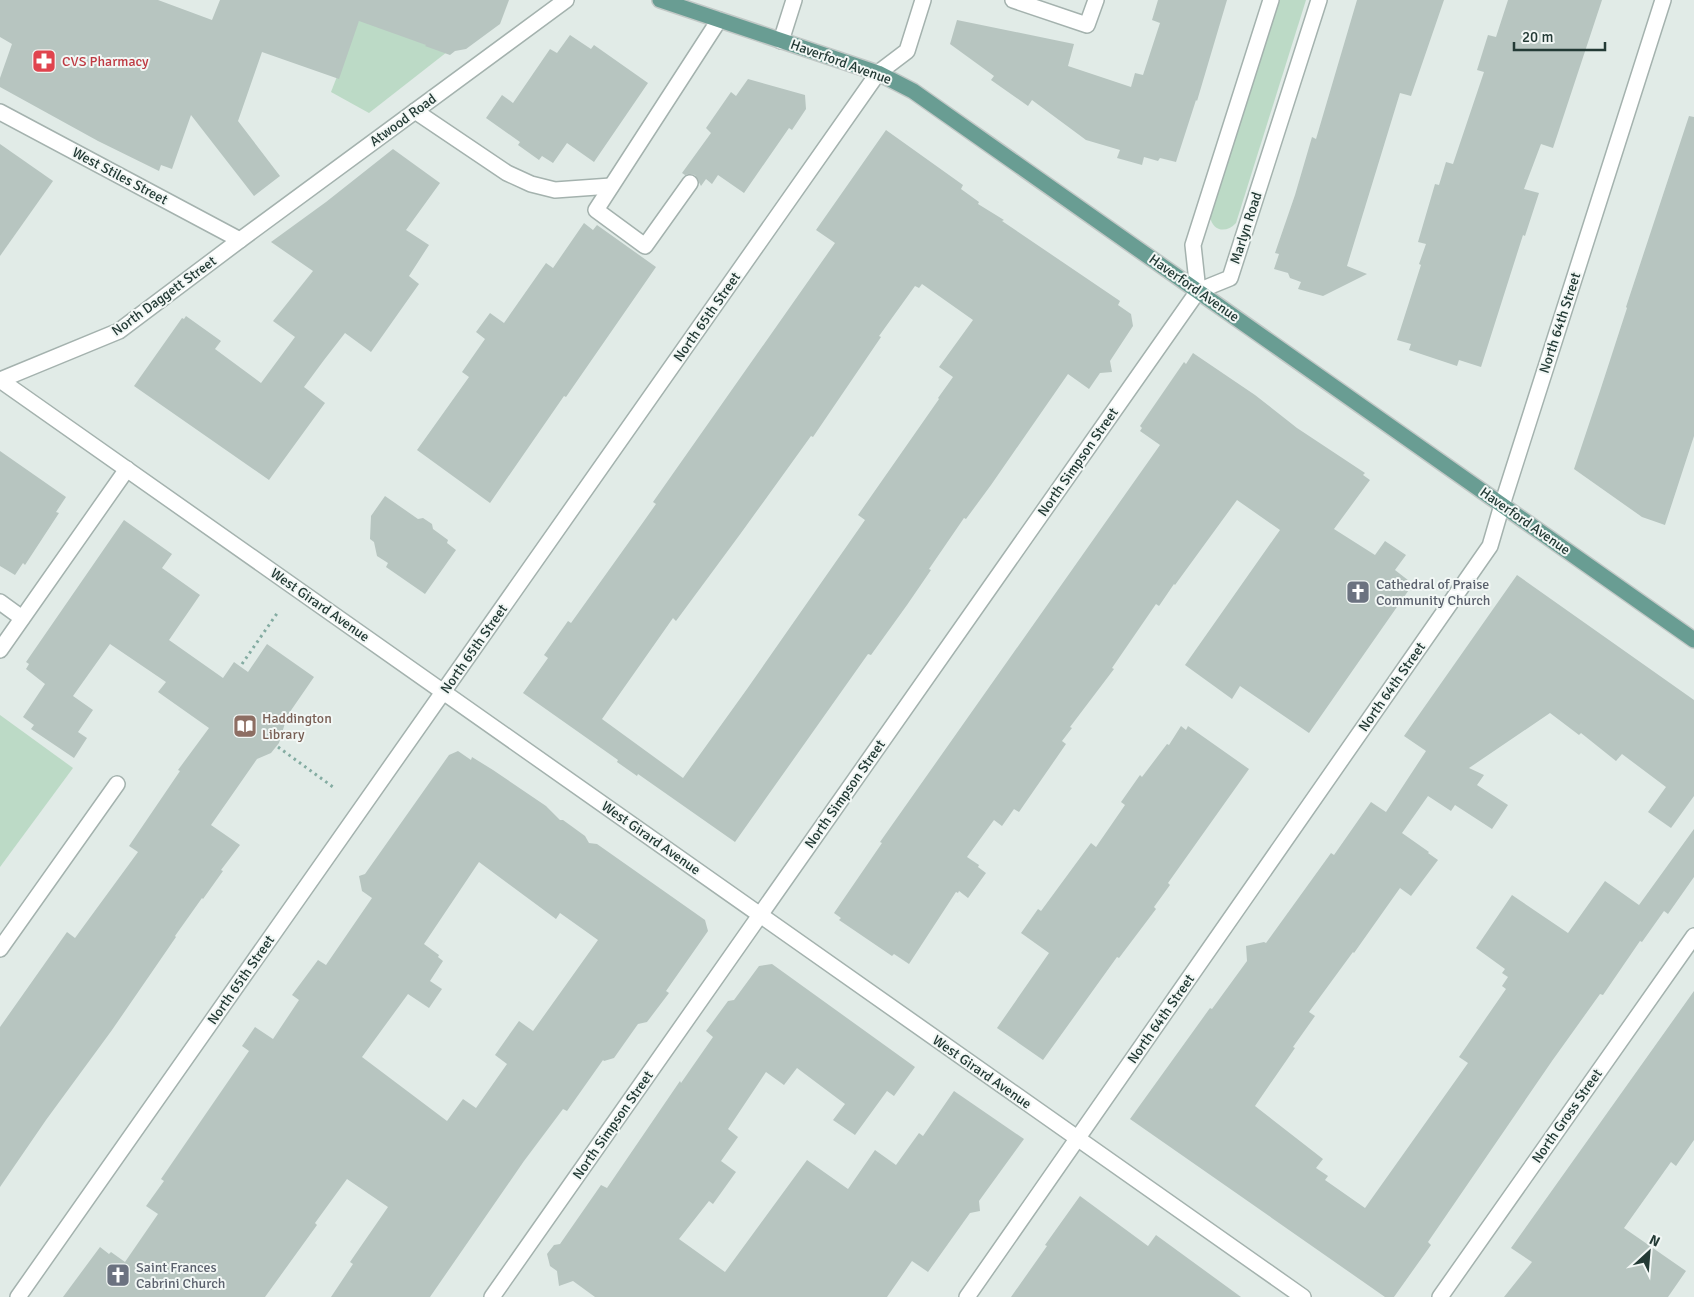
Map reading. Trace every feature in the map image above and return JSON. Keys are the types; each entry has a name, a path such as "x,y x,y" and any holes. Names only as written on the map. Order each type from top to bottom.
{"main road":[{"name":"Haverford Avenue","path":"660,0 690,5 719,20 878,73 913,91 1694,640"}],"street":[{"name":"Atwood Road","path":"240,240 566,0"},
{"path":"781,41 794,0"},
{"name":"North 65th Street","path":"18,1297 878,73 906,51 923,0"},
{"path":"1013,0 1087,25 1096,0"},
{"path":"1198,290 1193,245 1271,0"},
{"name":"Marlyn Road","path":"1198,290 1230,278 1319,0"},
{"name":"North 64th Street","path":"966,1297 1490,546 1663,0"},
{"path":"690,183 645,246 596,210 719,20"},
{"path":"415,111 508,173 531,184 555,190 611,186"},
{"name":"West Stiles Street","path":"0,112 240,240"},
{"name":"North Daggett Street","path":"0,380 119,331 240,240"},
{"name":"North Simpson Street","path":"492,1297 1198,290"},
{"name":"West Girard Avenue","path":"0,380 1302,1297"},
{"path":"0,650 127,469"},
{"path":"0,602 22,618"},
{"path":"0,949 117,784"},
{"name":"North Gross Street","path":"1440,1297 1694,936"}],"path":[{"path":"242,664 278,612"},
{"path":"278,748 333,787"}],"green space":[{"path":"1278,0 1306,0 1236,223 1224,230 1216,228 1210,216"},
{"path":"359,20 447,52 369,113 331,92"},
{"path":"0,715 73,768 0,867"}],"building":[{"path":"0,0 158,0 212,20 220,0 509,0 500,24 466,49 455,51 450,55 359,21 339,79 262,52 238,121 280,176 254,196 191,115 172,169 161,165 159,171 98,141 0,87 0,78 12,44 0,37"},
{"path":"1158,0 1227,0 1197,101 1176,162 1160,158 1158,161 1144,157 1142,165 1117,158 1120,150 1086,140 1032,100 1028,106 991,80 994,76 950,44 957,20 1074,44 1068,66 1131,87 1135,73 1143,75 1160,23 1152,20"},
{"path":"1357,0 1444,0 1411,96 1400,93 1347,266 1367,274 1323,296 1298,289 1301,282 1290,278 1288,273 1274,269 1279,254 1275,253 1312,137 1316,139"},
{"path":"1508,0 1602,0 1553,148 1541,144 1524,189 1539,193 1525,236 1523,235 1481,367 1459,360 1457,366 1409,350 1411,344 1397,340 1421,265 1419,264 1426,244 1418,242 1435,184 1439,185 1446,162 1453,164 1484,72 1477,70 1488,35 1496,37"},
{"path":"570,35 591,49 594,45 648,83 594,162 567,143 553,163 542,156 539,160 518,145 520,142 486,118 502,95 513,103 550,49 557,53"},
{"path":"748,79 805,95 806,109 792,130 789,128 744,193 718,175 712,184 706,179 701,186 695,175 685,175 682,173 711,133 706,128 731,92 736,96"},
{"path":"1689,116 1694,117 1694,436 1665,525 1642,517 1574,469"},
{"path":"886,130 963,185 961,189 979,202 978,204 1120,301 1118,305 1131,314 1133,326 1110,361 1112,372 1100,373 1089,389 1068,374 991,485 966,519 964,518 907,605 871,655 868,654 735,842 638,774 637,776 617,762 618,760 523,693 548,658 544,655 568,621 571,623 644,521 656,504 653,502 835,243 816,230","holes":["922,284 973,320 939,367 953,377 858,515 865,520 683,778 602,719 673,618 676,621 811,436 813,437 881,337 879,336 915,286 919,288"]},
{"path":"0,144 53,181 0,256"},
{"path":"393,149 440,183 406,230 429,245 409,276 419,284 371,352 345,333 324,360 304,387 325,403 269,480 134,386 182,318 184,319 186,316 221,341 215,349 261,383 295,337 273,321 313,271 271,242 326,202"},
{"path":"584,223 593,230 597,225 656,267 490,503 417,450 469,377 462,372 485,339 476,332 490,313 504,323 546,263 553,268"},
{"path":"1193,353 1255,395 1297,428 1365,473 1363,475 1370,480 1334,529 1375,555 1385,541 1406,555 1395,570 1413,584 1309,733 1240,686 1232,699 1185,665 1280,530 1237,500 1159,606 1156,604 1112,668 1114,669 1070,727 1072,728 1062,741 1066,744 1019,812 1014,809 1002,826 994,820 967,857 979,865 978,867 986,873 968,898 959,891 958,893 956,892 909,964 894,954 892,956 839,920 841,918 834,913 882,843 880,842 1160,445 1140,431 1142,428 1140,426 1184,362 1186,364"},
{"path":"0,451 66,497 56,512 59,513 25,565 23,563 15,575 0,566"},
{"path":"385,496 418,519 423,518 432,524 433,529 448,540 447,543 456,550 425,594 386,567 388,563 377,556 374,542 370,539 371,516"},
{"path":"124,520 172,554 162,568 200,595 169,640 223,678 234,662 248,672 267,644 314,677 283,722 285,723 279,743 271,753 257,759 211,825 240,845 0,1187 0,1027 67,932 75,938 138,852 129,846 180,771 178,770 209,728 158,692 166,682 110,644 73,696 93,710 78,732 87,738 74,758 31,729 34,725 23,717 45,684 26,669 29,664 26,662"},
{"path":"1517,575 1694,700 1694,796 1671,828 1648,812 1666,787 1622,754 1616,761 1581,733 1579,735 1550,713 1469,768 1484,775 1477,785 1508,805 1492,829 1455,805 1451,811 1428,796 1402,833 1438,860 1411,896 1400,888 1309,1012 1315,1016 1255,1106 1323,1159 1316,1168 1328,1176 1325,1180 1365,1208 1468,1063 1459,1057 1506,989 1502,986 1508,977 1502,973 1505,969 1476,948 1512,895 1568,933 1605,881 1639,905 1694,829 1694,877 1668,914 1664,911 1642,942 1640,941 1603,995 1600,994 1552,1061 1428,1242 1431,1245 1394,1297 1385,1297 1130,1119 1210,1008 1212,1009 1247,961 1246,946 1266,943 1331,853 1334,855 1371,802 1386,812 1426,751 1404,736"},
{"path":"1181,726 1186,730 1188,726 1249,769 1168,883 1170,885 1154,907 1156,909 1119,958 1117,957 1043,1060 997,1028 1049,953 1021,933 1038,909 1041,911 1091,843 1096,847 1125,805 1121,802 1140,775 1142,777 1167,744 1169,745"},
{"path":"458,751 471,760 472,757 493,770 546,806 560,820 563,820 585,836 589,843 597,844 705,920 708,931 666,991 669,993 647,1022 638,1024 614,1058 603,1060 567,1111 563,1109 524,1161 430,1297 331,1297 353,1264 350,1262 388,1207 347,1179 315,1223 317,1225 265,1297 63,1297 100,1247 125,1262 158,1214 146,1206 164,1181 161,1179 249,1051 242,1046 255,1027 273,1039 299,1000 292,995 318,960 326,965 372,898 362,891 359,876 365,874 449,755","holes":["479,862 556,919 560,913 598,940 533,1031 519,1021 495,1055 507,1064 476,1108 463,1099 447,1121 362,1057 408,994 429,1008 442,989 430,981 443,961 438,957 439,955 424,944"]},
{"path":"772,964 915,1067 894,1096 887,1091 855,1135 833,1120 845,1104 797,1068 784,1085 766,1072 728,1129 738,1137 721,1161 736,1172 713,1204 709,1201 679,1239 725,1272 807,1160 848,1189 875,1150 896,1165 919,1133 923,1136 954,1091 1024,1139 979,1201 980,1211 970,1213 928,1272 912,1261 887,1297 595,1297 573,1281 559,1286 557,1271 550,1266 547,1254 554,1245 560,1244 601,1185 607,1188 680,1081 681,1083 713,1037 706,1031 728,1001 734,1000 759,966"},
{"path":"1694,991 1694,1140 1676,1166 1671,1162 1624,1228 1686,1271 1668,1297 1504,1297 1532,1262 1511,1248"},
{"path":"1080,1196 1148,1246 1156,1235 1241,1297 1011,1297"}],"place":[{"name":"CVS Pharmacy","path":"44,61"},
{"name":"Cathedral of Praise Community Church","path":"1358,592"},
{"name":"Haddington Library","path":"245,726"},
{"name":"Saint Frances Cabrini Church","path":"118,1275"}]}
